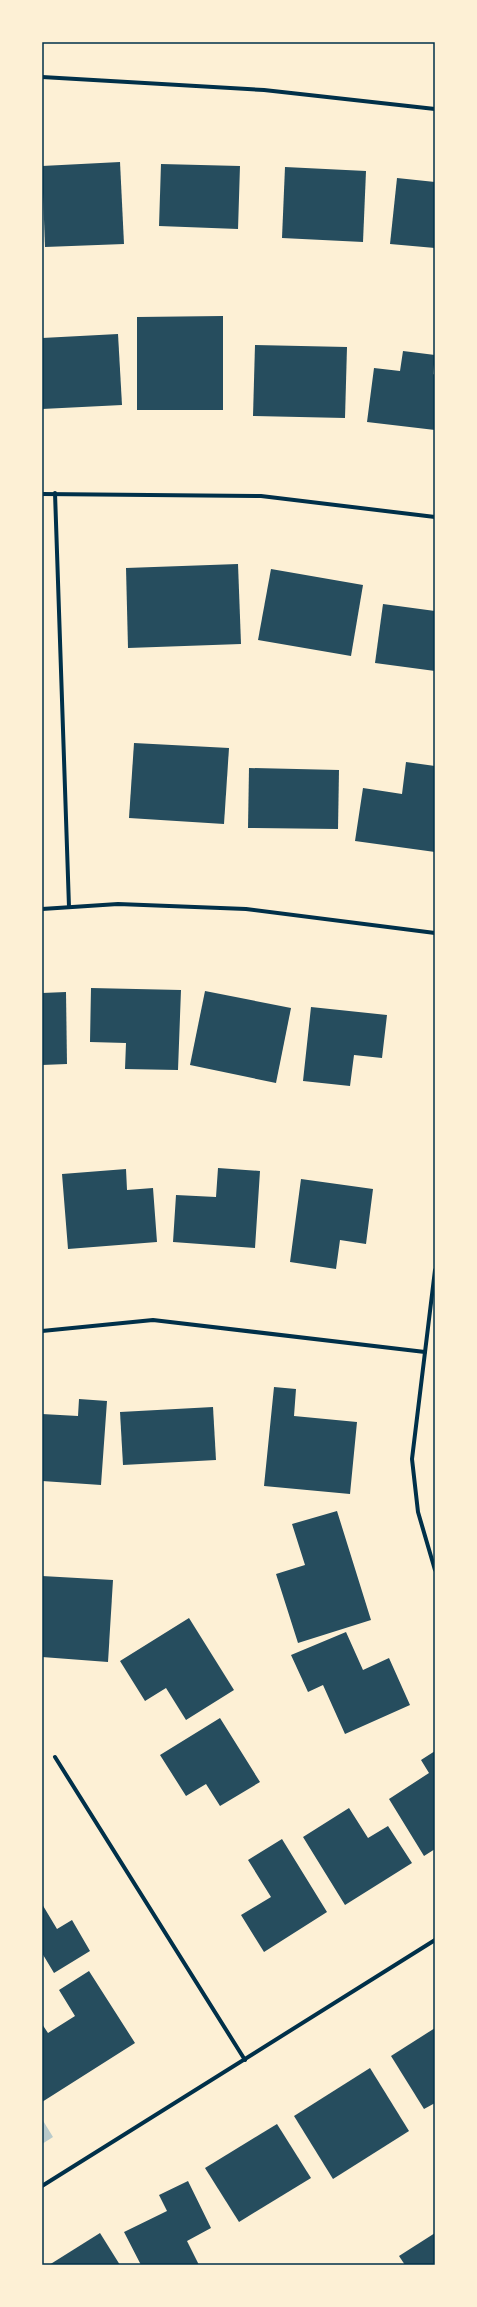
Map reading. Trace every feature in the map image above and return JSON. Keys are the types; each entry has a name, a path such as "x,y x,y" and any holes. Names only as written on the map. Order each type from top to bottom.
{"street":[{"path":"42,77 264,90 435,109"},
{"path":"55,493 69,907"},
{"path":"42,494 261,496 435,517"},
{"path":"42,909 118,904 246,909 435,933"},
{"path":"435,1270 412,1459 418,1512 435,1570"},
{"path":"42,1331 153,1320 425,1352"},
{"path":"55,1757 245,2060"},
{"path":"42,2186 435,1940"}],"shaded area":[{"path":"42,2119 53,2137 42,2144"}],"building":[{"path":"120,162 124,244 45,247 42,166"},
{"path":"161,164 240,166 238,229 159,226"},
{"path":"285,167 366,171 363,242 282,238"},
{"path":"397,178 435,182 435,248 390,244"},
{"path":"223,316 223,410 137,410 137,317"},
{"path":"118,334 122,405 42,409 42,338"},
{"path":"255,345 347,347 345,418 253,416"},
{"path":"403,351 435,355 433,374 435,375 435,430 367,422 374,368 400,371"},
{"path":"238,564 241,644 128,648 126,568"},
{"path":"271,569 363,585 351,656 258,640"},
{"path":"383,604 435,611 435,671 375,663"},
{"path":"134,743 229,748 224,824 129,818"},
{"path":"406,762 435,766 435,852 355,841 363,788 402,794"},
{"path":"249,768 339,770 338,829 248,828"},
{"path":"91,988 181,990 178,1070 125,1069 126,1043 90,1042"},
{"path":"205,991 291,1008 276,1083 190,1065"},
{"path":"66,992 67,1064 42,1065 42,993"},
{"path":"311,1007 387,1015 382,1058 354,1055 350,1086 303,1081"},
{"path":"218,1168 260,1171 255,1248 173,1242 176,1195 216,1197"},
{"path":"126,1169 127,1190 153,1188 157,1242 68,1249 62,1174"},
{"path":"301,1179 373,1189 366,1244 340,1240 336,1269 290,1262"},
{"path":"274,1387 296,1389 294,1416 357,1422 350,1494 264,1486"},
{"path":"79,1399 107,1401 101,1485 42,1481 42,1414 78,1416"},
{"path":"213,1407 216,1460 123,1465 120,1412"},
{"path":"337,1511 371,1620 298,1643 276,1574 305,1565 292,1524"},
{"path":"42,1576 113,1580 108,1662 42,1657"},
{"path":"189,1618 234,1690 186,1720 166,1688 145,1701 120,1661"},
{"path":"346,1632 363,1670 389,1658 410,1705 345,1734 323,1685 308,1692 291,1655"},
{"path":"220,1718 260,1782 220,1806 206,1784 186,1796 160,1755"},
{"path":"435,1751 435,1849 424,1856 389,1799 429,1773 421,1760"},
{"path":"349,1808 368,1838 388,1826 412,1863 345,1905 303,1837"},
{"path":"282,1839 327,1912 264,1952 241,1915 271,1897 248,1860"},
{"path":"42,1904 57,1929 72,1920 90,1951 54,1973 42,1953"},
{"path":"89,1971 135,2043 42,2102 42,2024 48,2033 75,2016 59,1990"},
{"path":"435,2028 435,2103 424,2109 391,2056"},
{"path":"370,2068 409,2131 333,2179 294,2116"},
{"path":"277,2124 311,2178 239,2222 205,2168"},
{"path":"188,2181 211,2228 187,2241 199,2265 141,2265 124,2232 167,2211 159,2195"},
{"path":"100,2233 120,2265 49,2265"},
{"path":"435,2233 435,2265 405,2265 399,2256"}]}
